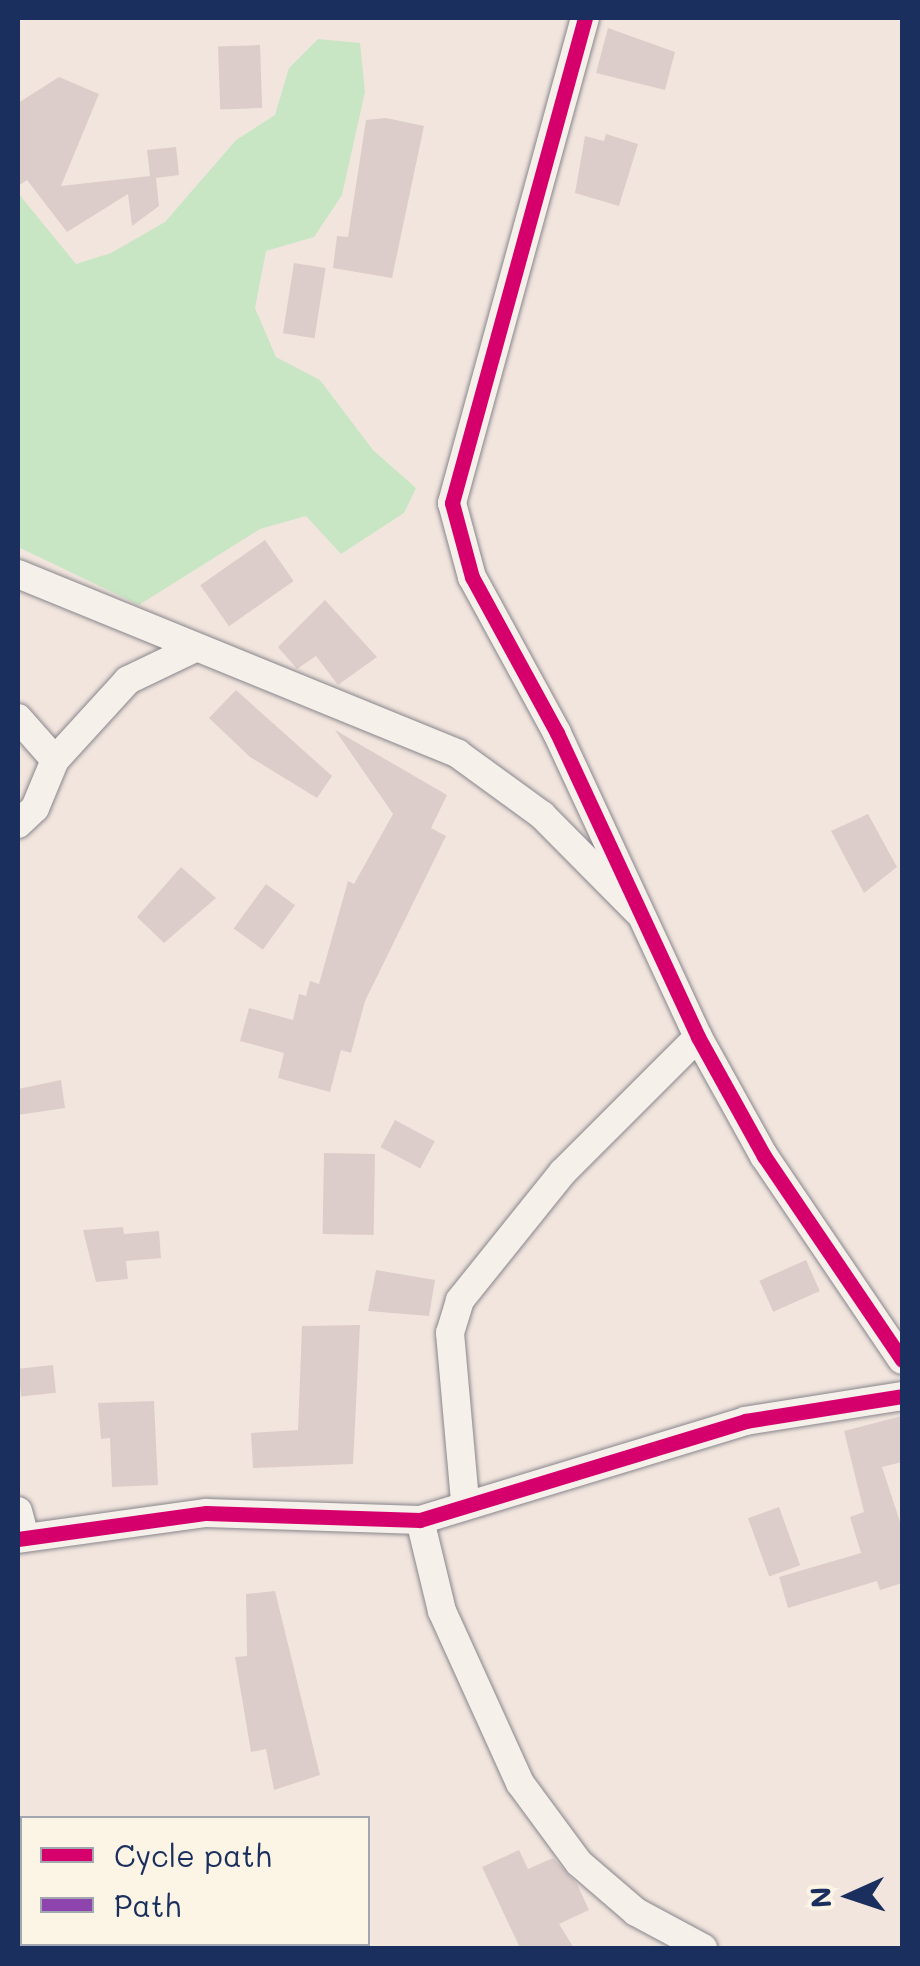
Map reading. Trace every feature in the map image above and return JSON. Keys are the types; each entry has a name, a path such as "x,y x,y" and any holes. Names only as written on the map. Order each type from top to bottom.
{"street":[{"path":"585,18 452,502 472,577 646,919 698,1037 764,1156 902,1360"},
{"path":"18,574 193,649 458,754 542,815 646,919"},
{"path":"18,824 35,808 55,760 128,680 193,649"},
{"path":"18,718 55,760"},
{"path":"465,1500 450,1333 460,1300 563,1172 698,1037"},
{"path":"20,1529 206,1513 420,1520 465,1500 745,1421 902,1396"},
{"path":"420,1520 442,1610 520,1783 580,1863 636,1912 703,1948"}],"green space":[{"path":"318,39 360,43 365,92 342,195 314,237 266,251 255,308 276,357 320,380 373,450 416,488 404,513 341,554 306,516 260,529 139,605 18,547 18,193 76,264 111,253 165,222 236,140 275,115 289,68"}],"building":[{"path":"608,28 675,52 665,90 596,73"},
{"path":"260,45 262,108 220,109 218,46"},
{"path":"59,77 99,94 61,186 150,176 147,150 176,147 179,175 156,178 159,206 132,226 128,194 67,232 27,180 18,186 18,103"},
{"path":"386,118 424,126 392,278 333,268 337,236 348,237 366,120"},
{"path":"606,134 638,144 619,206 575,193 585,136 604,141"},
{"path":"294,263 326,268 314,338 283,333"},
{"path":"265,540 294,581 229,626 200,585"},
{"path":"325,600 377,657 338,685 316,656 297,669 278,647"},
{"path":"236,690 332,776 317,798 250,757 209,718"},
{"path":"335,730 447,795 431,828 446,836 365,1001 351,1053 341,1050 330,1092 278,1078 284,1053 240,1041 249,1008 293,1020 299,994 306,996 310,981 319,984 348,881 354,884 393,814"},
{"path":"868,814 897,867 864,893 831,831"},
{"path":"181,867 216,898 164,943 137,917"},
{"path":"266,884 295,905 263,950 234,928"},
{"path":"61,1080 65,1108 18,1115 18,1089"},
{"path":"395,1120 435,1141 420,1168 380,1147"},
{"path":"324,1153 375,1154 374,1235 323,1234"},
{"path":"123,1227 124,1234 159,1231 161,1258 126,1261 128,1279 96,1282 83,1230"},
{"path":"806,1260 820,1291 773,1312 759,1281"},
{"path":"376,1270 435,1280 429,1316 368,1311"},
{"path":"360,1325 353,1464 253,1468 251,1433 298,1430 302,1326"},
{"path":"53,1365 56,1393 21,1397 18,1369"},
{"path":"154,1401 158,1485 112,1487 110,1438 101,1439 98,1403"},
{"path":"902,1416 902,1462 882,1467 902,1528 902,1583 880,1590 877,1581 788,1608 779,1577 861,1553 850,1517 864,1512 844,1431"},
{"path":"779,1507 800,1565 769,1577 748,1518"},
{"path":"275,1591 320,1775 274,1790 266,1749 251,1752 235,1657 247,1656 246,1594"},
{"path":"519,1850 528,1869 553,1858 577,1884 589,1910 559,1924 574,1948 520,1948 482,1867"}],"cycle path":[{"path":"585,18 452,503 472,577 557,733 698,1037 764,1156 902,1360"},
{"path":"18,1539 206,1513 420,1520 745,1421 902,1396"}]}
